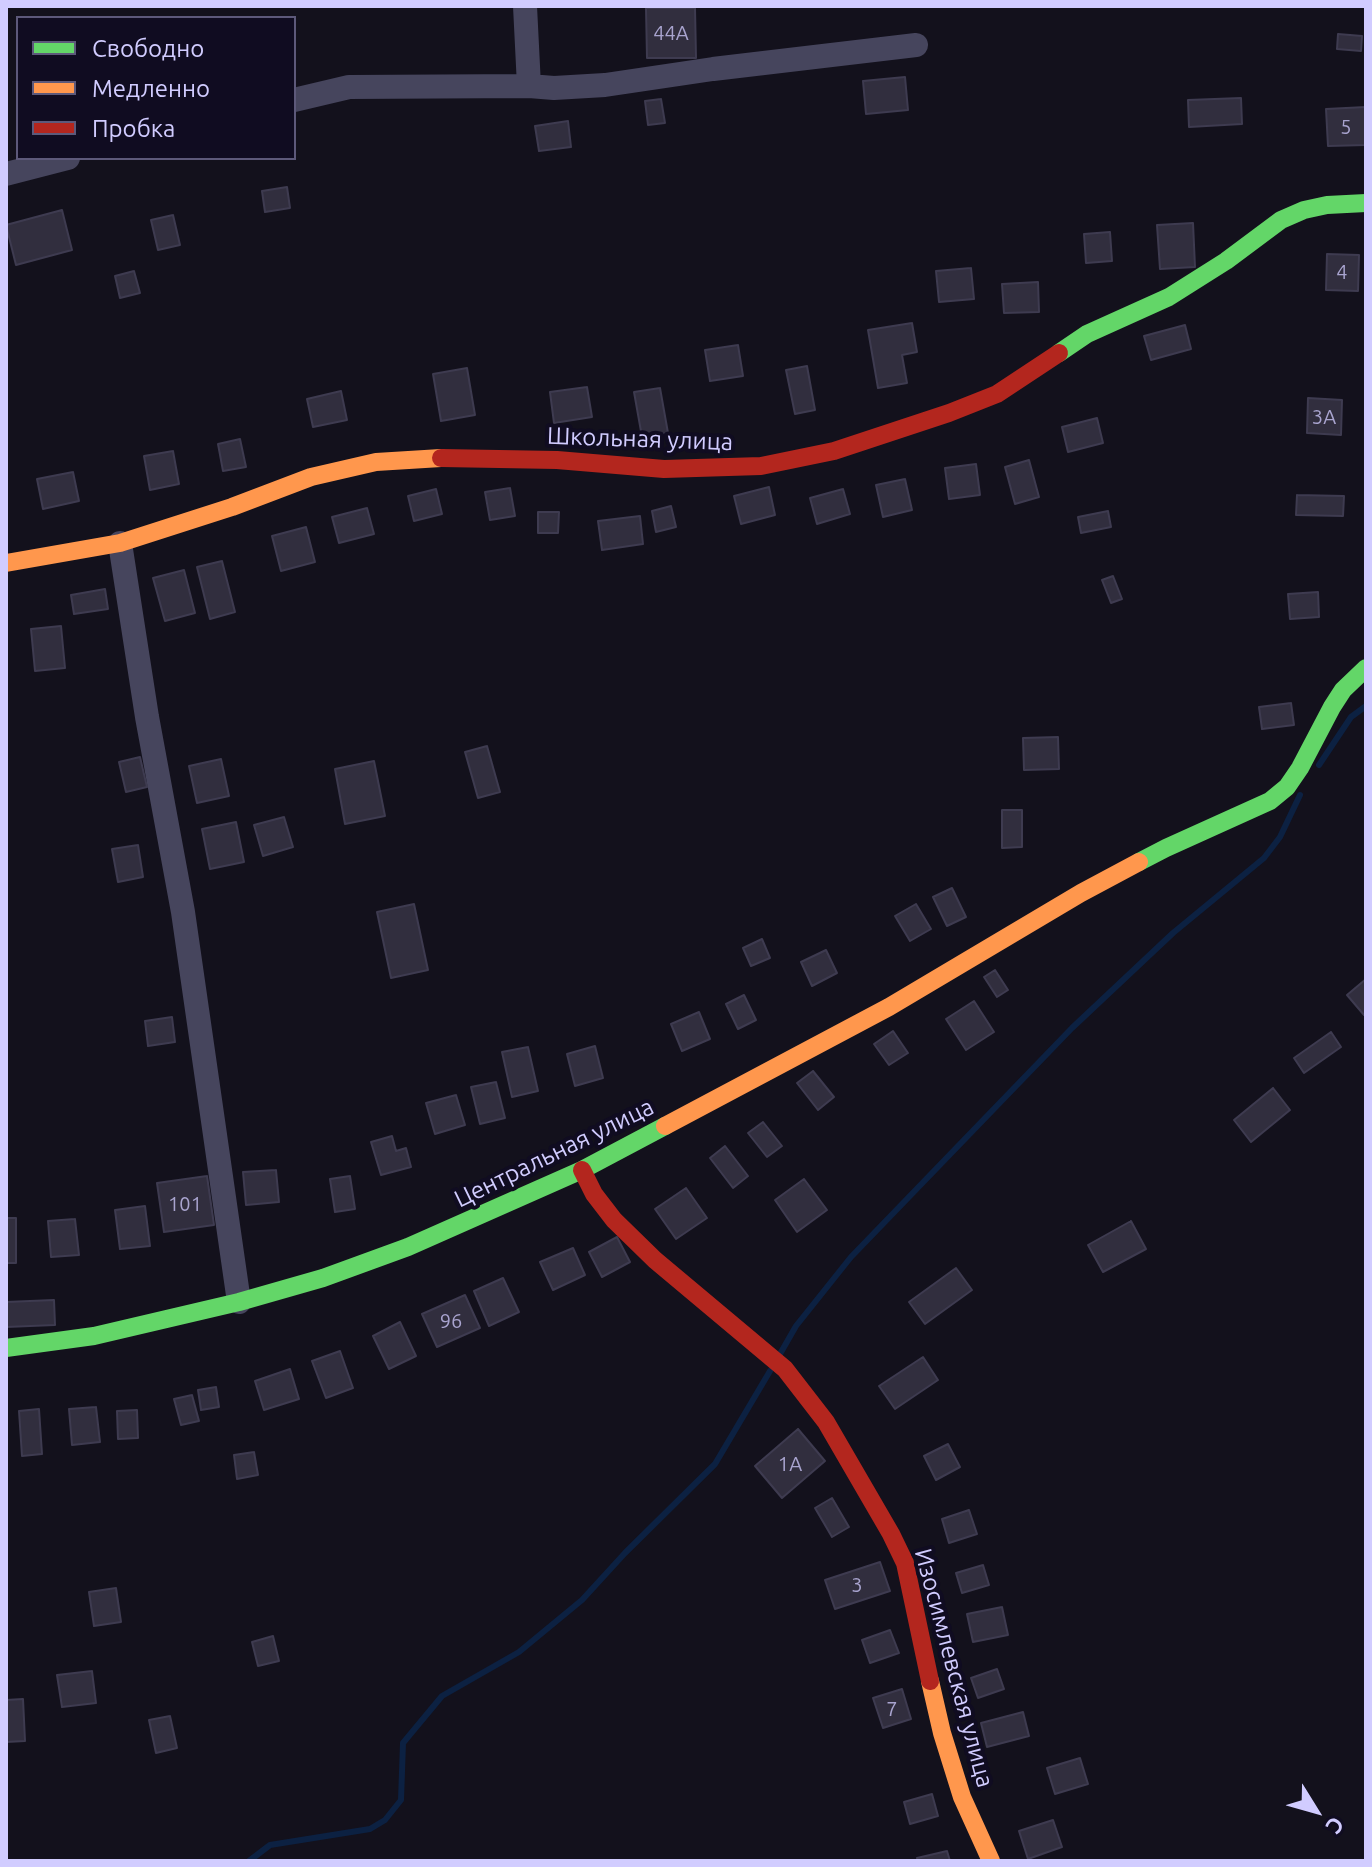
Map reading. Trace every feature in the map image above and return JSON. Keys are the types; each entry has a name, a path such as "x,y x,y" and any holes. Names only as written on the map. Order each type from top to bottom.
{"street":[{"path":"525,6 529,86"},
{"path":"296,100 349,87 554,88 605,85 916,45"},
{"path":"6,174 60,160"},
{"name":"Школьная улица","path":"6,563 120,543 232,507 311,477 376,462 443,458 557,460 664,469 704,469 761,466 834,451 997,394 1087,334 1169,297 1226,261 1281,220 1327,205 1366,203"},
{"path":"120,543 147,717 183,912 239,1302"},
{"name":"Центральная улица","path":"6,1348 94,1336 239,1302 323,1278 408,1247 582,1170 889,1007 1081,893 1166,848 1270,801 1287,787 1300,768 1343,690 1366,668"},
{"name":"Изосимлевская улица","path":"582,1170 594,1194 633,1240 785,1369 826,1422 905,1563 942,1733 962,1797 991,1861"}],"building":[{"path":"646,8 695,8 696,58 647,58"},
{"path":"1338,34 1362,36 1361,51 1337,49"},
{"path":"905,77 908,110 866,114 863,81"},
{"path":"1241,98 1242,124 1189,127 1188,100"},
{"path":"661,99 665,123 648,125 645,101"},
{"path":"1366,107 1366,145 1328,146 1326,109"},
{"path":"568,121 571,147 539,151 535,126"},
{"path":"287,187 290,208 265,212 262,191"},
{"path":"62,210 72,250 16,265 6,225"},
{"path":"173,215 180,245 158,250 151,220"},
{"path":"1193,223 1195,267 1160,269 1157,225"},
{"path":"1110,232 1112,261 1086,263 1084,234"},
{"path":"1327,254 1359,255 1358,291 1326,290"},
{"path":"971,268 974,299 939,302 936,271"},
{"path":"134,271 140,293 120,298 115,276"},
{"path":"1038,282 1039,312 1004,313 1002,284"},
{"path":"912,323 917,352 902,355 907,383 878,388 868,330"},
{"path":"1185,325 1191,349 1151,360 1144,336"},
{"path":"738,345 743,376 710,381 705,350"},
{"path":"807,366 815,410 795,414 786,370"},
{"path":"467,368 475,415 441,421 433,374"},
{"path":"587,387 592,417 554,423 550,392"},
{"path":"660,388 668,433 642,437 634,392"},
{"path":"341,391 347,420 313,427 307,399"},
{"path":"1308,398 1342,400 1341,435 1307,433"},
{"path":"1097,418 1103,443 1068,452 1062,427"},
{"path":"240,439 246,467 223,471 218,444"},
{"path":"173,451 179,484 150,490 144,456"},
{"path":"1029,460 1039,497 1015,504 1005,467"},
{"path":"976,464 980,495 949,499 945,468"},
{"path":"73,472 79,501 43,509 37,479"},
{"path":"905,479 912,510 883,517 876,485"},
{"path":"769,487 775,515 741,524 734,496"},
{"path":"510,488 515,516 490,520 485,492"},
{"path":"436,489 442,514 414,521 408,496"},
{"path":"843,489 850,514 817,524 810,498"},
{"path":"1297,495 1344,496 1343,516 1296,515"},
{"path":"671,506 676,527 656,532 652,511"},
{"path":"367,508 374,534 339,543 332,517"},
{"path":"1108,511 1111,527 1081,533 1078,517"},
{"path":"538,512 559,512 558,533 538,533"},
{"path":"640,516 643,544 602,550 598,521"},
{"path":"306,527 315,562 281,571 272,536"},
{"path":"222,561 235,612 210,619 197,567"},
{"path":"184,570 195,613 165,621 153,578"},
{"path":"1113,576 1122,599 1111,603 1102,580"},
{"path":"105,589 108,609 74,614 71,595"},
{"path":"1318,592 1319,617 1290,619 1288,594"},
{"path":"61,626 65,668 35,671 31,629"},
{"path":"1291,703 1294,725 1262,729 1259,707"},
{"path":"1058,737 1059,769 1024,770 1023,738"},
{"path":"487,746 500,792 478,798 465,752"},
{"path":"140,757 147,787 126,792 119,762"},
{"path":"221,759 229,796 197,803 189,766"},
{"path":"374,761 385,816 345,824 335,769"},
{"path":"1002,810 1022,810 1022,847 1002,848"},
{"path":"284,817 293,847 263,856 254,825"},
{"path":"236,822 244,862 210,869 202,829"},
{"path":"138,845 143,877 118,882 112,849"},
{"path":"952,888 966,917 947,926 933,897"},
{"path":"414,904 428,970 391,978 377,912"},
{"path":"916,904 931,929 910,941 895,916"},
{"path":"762,939 770,958 751,966 743,948"},
{"path":"826,950 837,973 812,986 801,962"},
{"path":"995,970 1008,990 997,997 984,977"},
{"path":"1366,979 1366,1014 1364,1015 1347,995"},
{"path":"744,995 756,1020 738,1029 726,1004"},
{"path":"974,1001 994,1032 966,1050 946,1019"},
{"path":"699,1012 710,1039 682,1051 671,1024"},
{"path":"172,1017 175,1042 148,1046 145,1021"},
{"path":"893,1031 908,1053 889,1065 874,1044"},
{"path":"1331,1032 1341,1047 1304,1073 1294,1058"},
{"path":"595,1046 603,1078 575,1086 567,1054"},
{"path":"528,1047 538,1091 512,1097 502,1052"},
{"path":"813,1071 834,1097 818,1110 797,1083"},
{"path":"496,1082 505,1118 480,1124 471,1087"},
{"path":"1273,1088 1290,1110 1251,1142 1234,1120"},
{"path":"456,1095 465,1125 435,1134 426,1103"},
{"path":"763,1122 782,1146 767,1157 748,1133"},
{"path":"392,1136 396,1151 406,1148 411,1167 381,1175 371,1142"},
{"path":"725,1146 748,1176 733,1188 710,1158"},
{"path":"276,1170 279,1202 246,1205 243,1172"},
{"path":"207,1176 214,1225 164,1232 157,1183"},
{"path":"350,1176 355,1209 335,1212 330,1179"},
{"path":"804,1179 827,1210 797,1232 775,1200"},
{"path":"686,1188 707,1218 676,1239 655,1209"},
{"path":"145,1206 150,1246 120,1249 115,1210"},
{"path":"6,1218 16,1218 16,1263 6,1263"},
{"path":"75,1219 79,1255 51,1257 48,1221"},
{"path":"1131,1221 1146,1249 1103,1272 1088,1245"},
{"path":"617,1237 630,1262 602,1277 589,1252"},
{"path":"573,1248 585,1275 553,1290 540,1262"},
{"path":"956,1268 972,1290 925,1324 909,1302"},
{"path":"503,1278 519,1312 489,1326 474,1291"},
{"path":"465,1295 480,1328 437,1347 422,1314"},
{"path":"54,1300 55,1325 6,1327 6,1302"},
{"path":"400,1322 416,1356 389,1369 373,1336"},
{"path":"340,1351 353,1388 326,1398 312,1361"},
{"path":"923,1357 938,1380 895,1409 879,1386"},
{"path":"290,1369 299,1399 264,1410 255,1381"},
{"path":"216,1387 219,1407 201,1410 198,1390"},
{"path":"192,1395 199,1421 181,1425 174,1399"},
{"path":"96,1407 100,1442 72,1445 69,1409"},
{"path":"39,1409 42,1454 22,1456 19,1411"},
{"path":"137,1410 138,1438 118,1439 117,1411"},
{"path":"798,1429 825,1461 782,1498 755,1466"},
{"path":"948,1444 960,1467 936,1480 924,1456"},
{"path":"254,1452 258,1475 237,1479 234,1455"},
{"path":"832,1498 849,1527 832,1537 815,1508"},
{"path":"969,1510 977,1534 949,1543 942,1519"},
{"path":"880,1562 890,1591 835,1609 825,1580"},
{"path":"983,1565 989,1585 962,1593 956,1573"},
{"path":"116,1588 121,1622 94,1626 89,1592"},
{"path":"1002,1607 1008,1635 973,1642 967,1614"},
{"path":"890,1630 899,1653 870,1663 862,1640"},
{"path":"273,1636 279,1661 258,1666 252,1642"},
{"path":"997,1669 1004,1689 978,1698 971,1678"},
{"path":"92,1671 96,1703 62,1707 57,1675"},
{"path":"902,1689 911,1719 883,1728 873,1698"},
{"path":"23,1699 25,1741 6,1742 6,1700"},
{"path":"1023,1712 1029,1736 987,1747 981,1723"},
{"path":"170,1716 177,1748 156,1753 149,1720"},
{"path":"1080,1758 1088,1784 1055,1794 1047,1768"},
{"path":"932,1794 938,1816 910,1824 904,1802"},
{"path":"1053,1820 1062,1847 1028,1859 1019,1831"},
{"path":"947,1851 950,1861 918,1861 917,1858"}],"waterway":[{"path":"1319,765 1351,717 1366,706"},
{"path":"780,1354 796,1326 851,1257 1072,1028 1173,933 1264,858 1280,837 1300,795"},
{"path":"249,1861 270,1845 370,1829 385,1820 401,1800 403,1743 442,1696 519,1652 582,1600 715,1464 770,1371"}],"traffic: fast":[{"path":"1059,353 1087,334 1169,297 1226,261 1281,220 1327,205 1366,203"},
{"path":"1139,862 1270,801 1287,787 1343,690 1366,668"},
{"path":"6,1348 94,1336 239,1302 323,1278 408,1247 582,1170 665,1126"}],"traffic: slow":[{"path":"6,563 120,543 232,507 311,477 376,462 441,458"},
{"path":"665,1126 889,1007 1139,862"},
{"path":"930,1681 962,1797 991,1861"}],"traffic: jam":[{"path":"441,458 557,460 664,469 761,466 834,451 949,413 997,394 1059,353"},
{"path":"582,1170 594,1194 614,1220 655,1260 785,1369 826,1422 905,1563 930,1681"}]}
